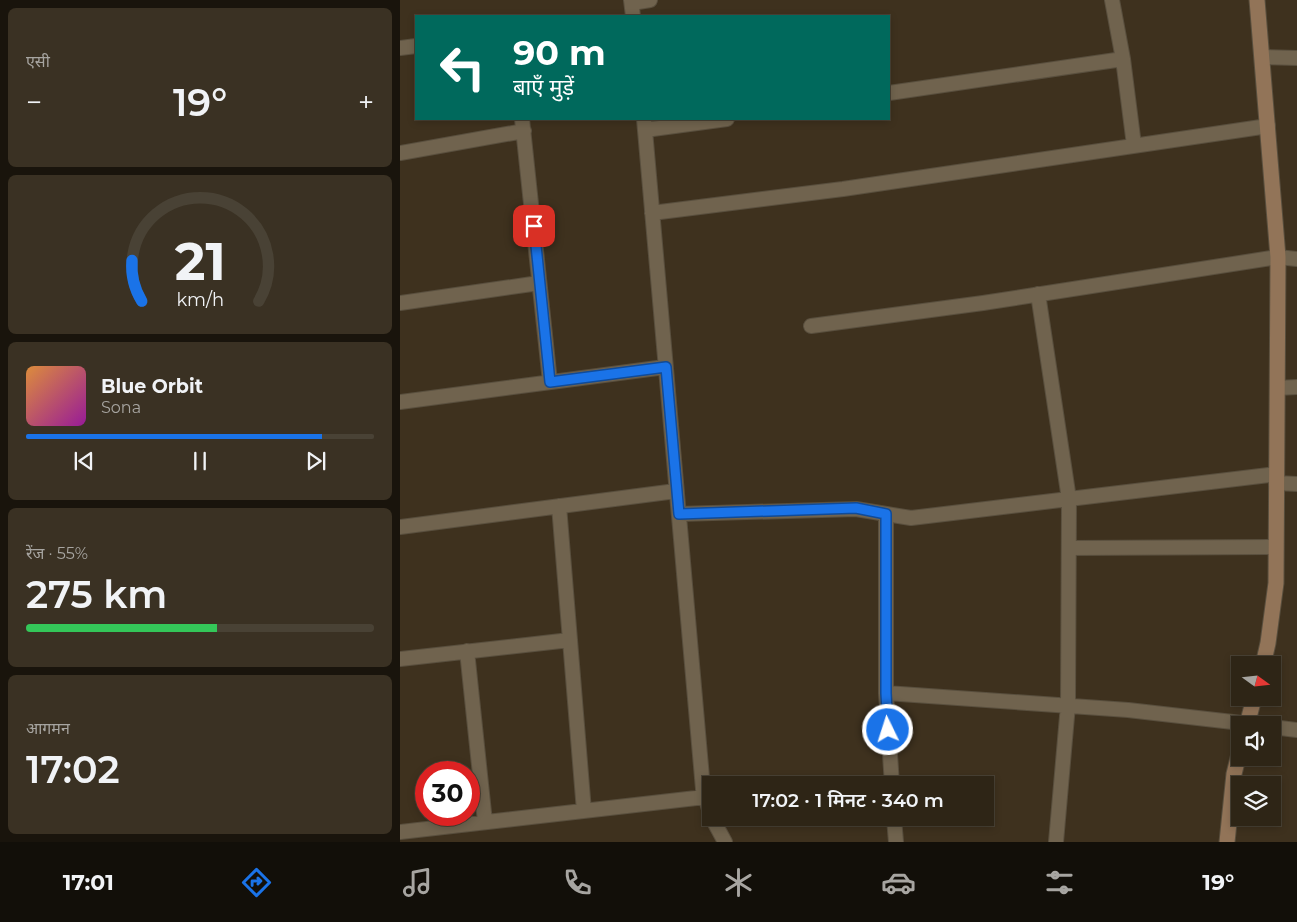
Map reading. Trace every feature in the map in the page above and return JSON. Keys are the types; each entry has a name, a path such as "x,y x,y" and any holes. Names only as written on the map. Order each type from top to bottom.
{"street":[{"path":"632,6 650,0"},
{"path":"1112,0 1123,59 1134,145"},
{"path":"1257,0 1278,257 1276,583 1265,656"},
{"path":"400,48 415,46"},
{"path":"1262,57 1297,58"},
{"path":"890,93 1123,59"},
{"path":"702,778 644,125 714,120"},
{"path":"400,153 523,125 550,382"},
{"path":"652,213 843,189 1268,126"},
{"path":"811,326 1038,294 1278,257 1297,259"},
{"path":"400,303 539,283"},
{"path":"1038,294 1069,499 1068,706 1056,842"},
{"path":"400,402 666,367"},
{"path":"1277,388 1297,387"},
{"path":"679,514 856,508 911,518 1069,499 1276,479 1297,484"},
{"path":"400,527 676,491"},
{"path":"559,506 584,811"},
{"path":"886,514 886,693 891,776"},
{"path":"1069,548 1276,547"},
{"path":"400,659 570,640"},
{"path":"467,651 485,822"},
{"path":"886,693 1128,710 1231,722"},
{"path":"1281,728 1297,730"},
{"path":"1227,842 1236,766"},
{"path":"400,832 702,797"},
{"path":"717,826 725,842"},
{"path":"895,826 896,842"}],"route":[{"path":"534,226 550,382 666,367 679,514 856,508 886,514 886,693 888,730"}]}
